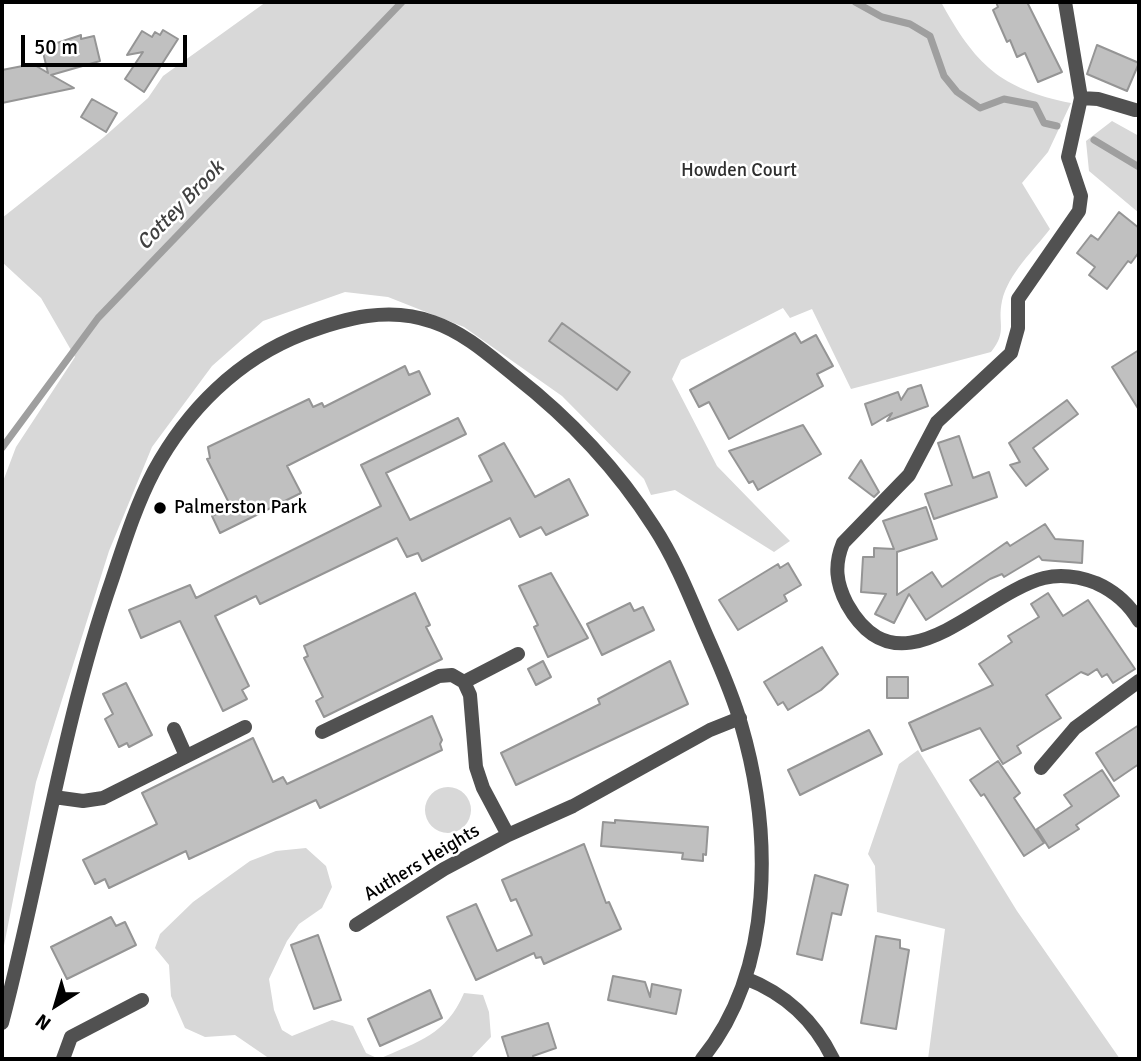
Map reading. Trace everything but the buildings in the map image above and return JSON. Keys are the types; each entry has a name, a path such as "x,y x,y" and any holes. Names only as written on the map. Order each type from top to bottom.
{"street":[{"path":"1065,2 1082,98 1068,157 1081,196 1079,211 1018,299 1018,328 1010,353 937,422 909,475 843,543 837,557 838,583 851,611 864,627 893,642 926,641 1032,582 1058,576 1081,578 1107,588 1121,598 1139,621"},
{"path":"1082,98 1098,99 1135,110"},
{"path":"2,1023 27,925 89,646 154,472 175,438 202,403 256,357 282,342 324,326 379,314 432,321 463,336 544,399 601,455 658,532 691,598 740,718 756,790 760,891 755,935 745,978 728,1020 702,1059"},
{"path":"322,732 439,676 452,674 464,682 518,654"},
{"path":"1041,768 1074,727 1139,681"},
{"name":"Authers Heights","path":"464,682 470,695 475,767 482,788 508,835"},
{"name":"Authers Heights","path":"356,925 444,869 508,835 573,806 710,730 740,718"},
{"path":"54,797 83,801 103,798 245,727"},
{"path":"174,729 186,755"},
{"path":"745,978 792,1003 819,1034 833,1059"},
{"path":"62,1059 71,1037 142,1000"}],"green space":[{"name":"Howden Court","path":"266,2 941,2 953,24 978,58 992,70 1026,90 1071,103 1048,152 1022,183 1050,229 1022,263 1005,291 1001,309 1001,333 991,352 851,389 812,309 790,318 783,308 681,360 672,379 717,466 790,541 774,552 675,490 651,495 644,479 562,396 464,327 388,297 345,292 263,321 212,366 152,447 109,551 36,782 2,956 2,484 16,447 75,357 41,298 2,262 2,218 104,137 148,98 163,76"},
{"path":"1112,121 1139,136 1139,213 1089,171 1086,141"},
{"path":"918,750 1017,911 1120,1059 928,1059 945,929 877,912 875,866 868,854 899,764"},
{"path":"448,787 465,793 471,810 465,827 448,833 431,827 425,810 431,793"},
{"path":"306,848 326,866 332,887 322,908 299,924 287,941 269,979 274,1010 282,1030 292,1036 332,1020 353,1026 366,1053 379,1059 270,1059 235,1035 205,1037 185,1028 171,996 169,965 155,948 160,934 193,902 250,861 276,851"},
{"path":"464,993 483,995 489,1012 491,1037 470,1059 379,1059 440,1028 457,1007"}],"waterway":[{"name":"Cottey Brook","path":"2,448 98,318 402,2"},
{"path":"855,2 882,17 910,24 930,36 944,76 957,92 980,108 1004,99 1035,105 1044,123 1057,126"},
{"path":"1094,140 1139,167"}],"place":[{"name":"Palmerston Park","path":"160,508"}]}
